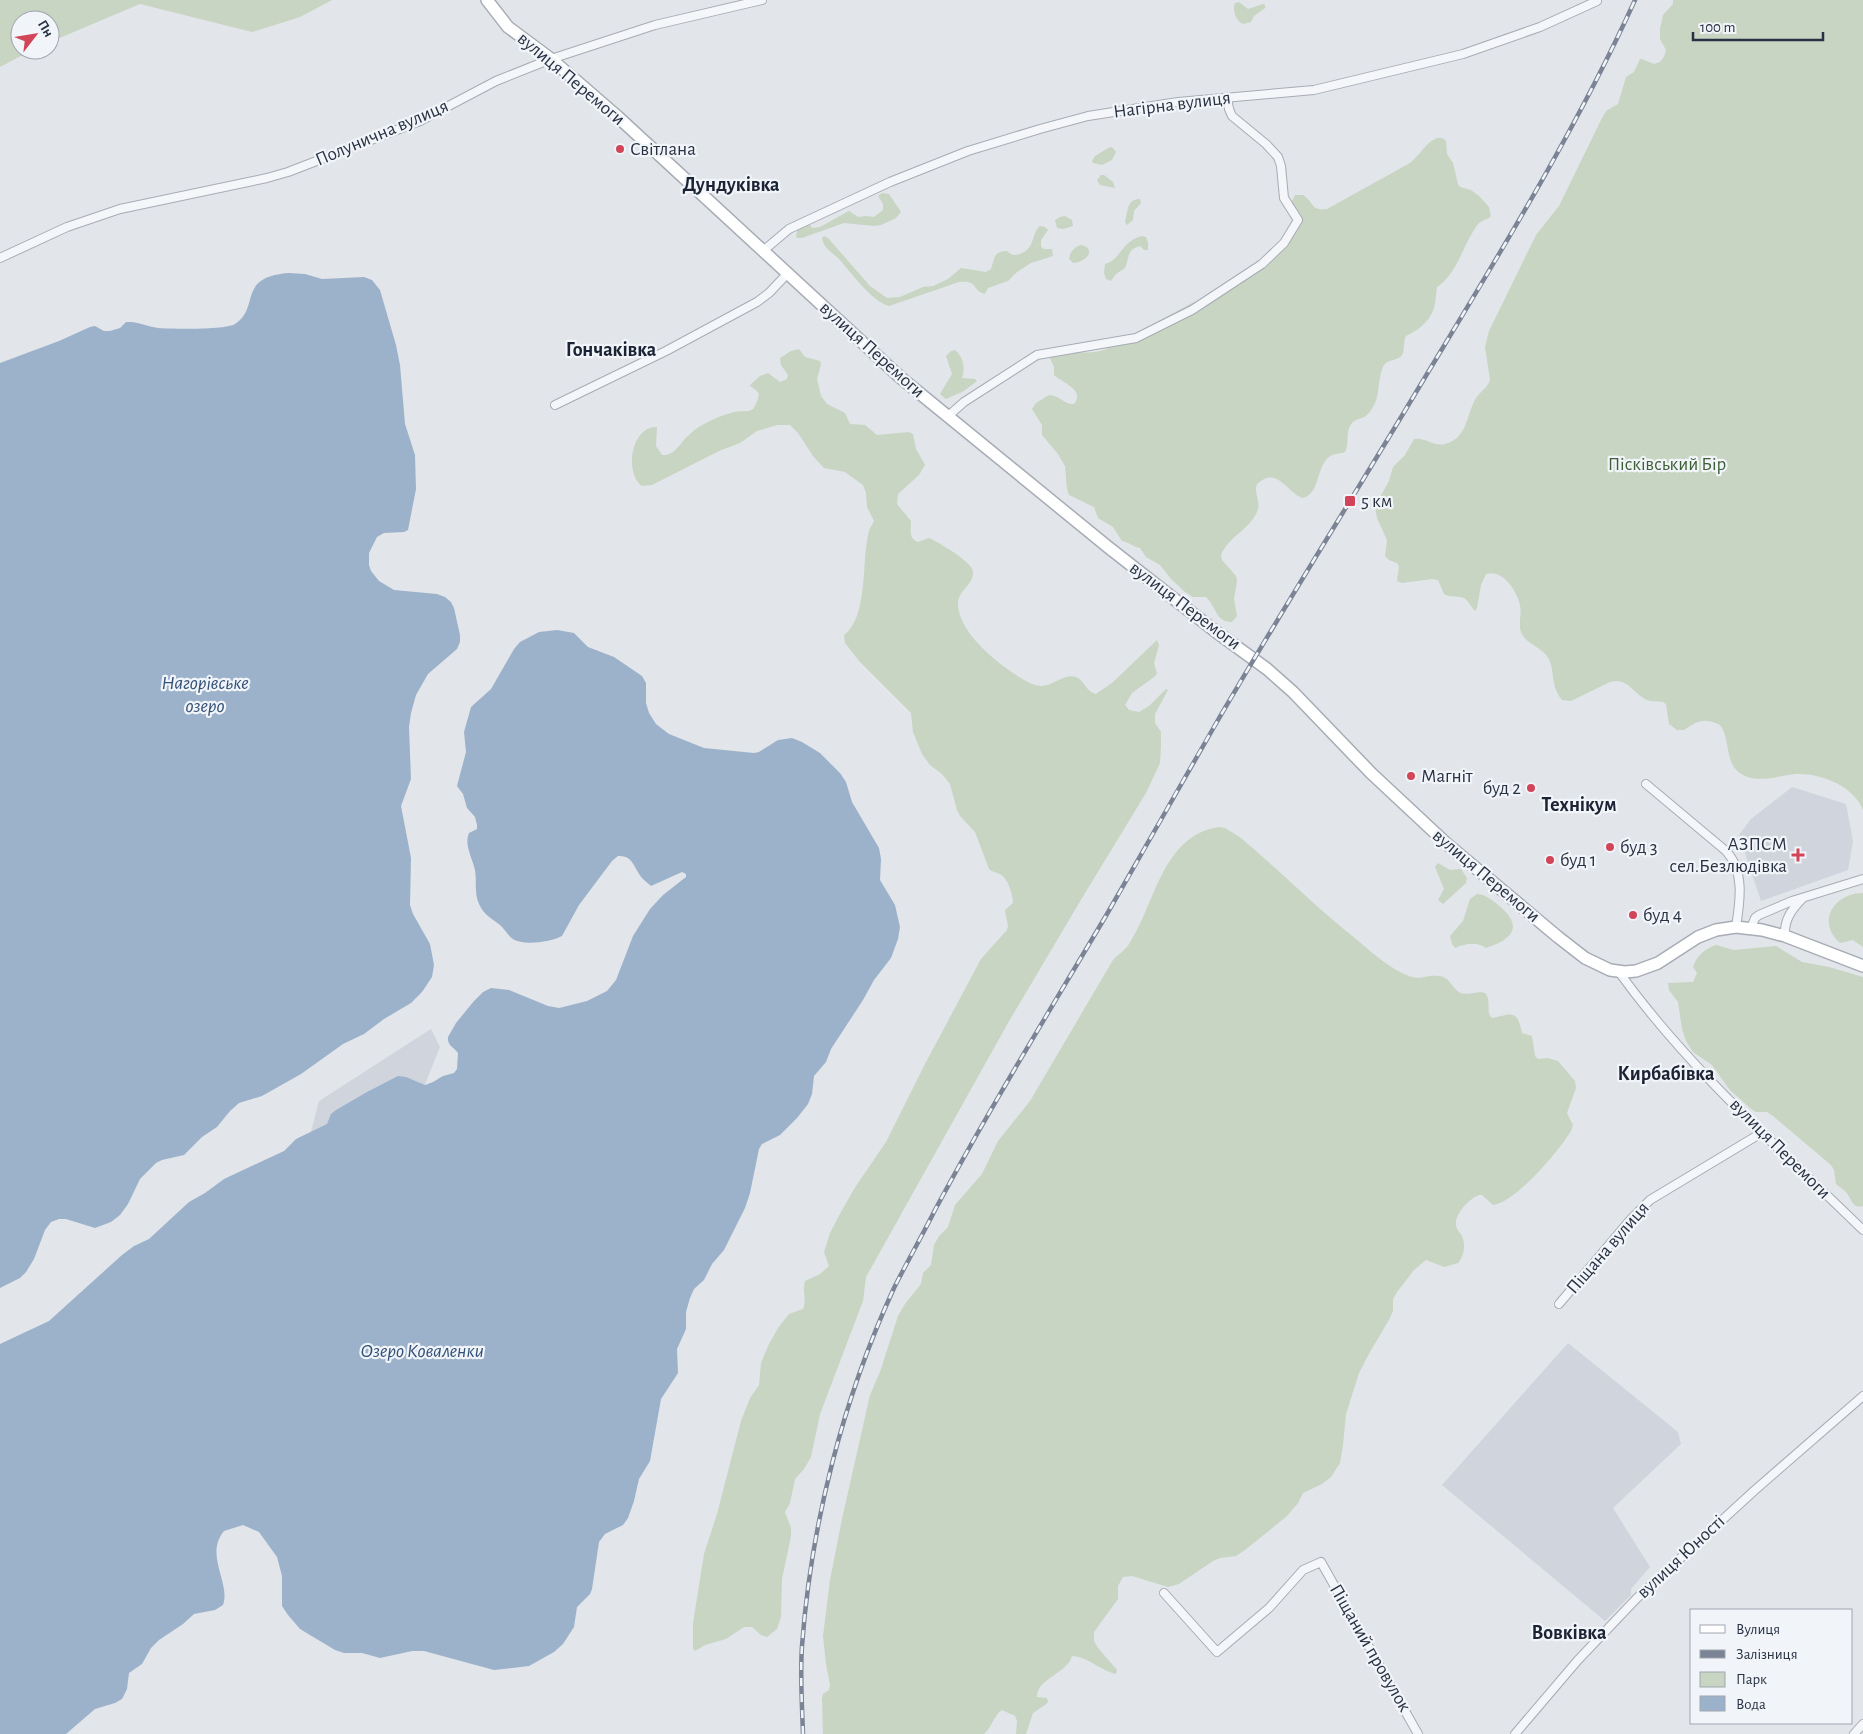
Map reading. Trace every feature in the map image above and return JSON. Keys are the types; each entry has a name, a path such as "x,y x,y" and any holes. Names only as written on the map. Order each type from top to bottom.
{"street":[{"name":"вулиця Перемоги","path":"487,0 508,26 551,59 618,117 852,334 947,417 1158,586 1267,669 1293,692 1371,773 1416,816 1532,916 1585,958 1601,967 1619,972 1660,1024 1763,1132 1863,1230"},
{"name":"Полунична вулиця","path":"0,258 67,227 120,209 267,178 293,170 420,121 496,81 551,59 655,25 762,0"},
{"name":"Нагірна вулиця","path":"763,251 794,226 890,182 991,143 1088,116 1178,102 1314,90 1444,59 1504,40 1571,14 1596,1"},
{"path":"947,417 964,402 1037,355 1124,341 1150,332 1192,310 1232,285 1278,250 1298,220 1284,198 1280,161 1266,144 1232,116 1226,98"},
{"path":"555,405 666,351 757,302 788,274"},
{"path":"1646,784 1732,857 1739,878 1739,906 1736,927"},
{"path":"1751,928 1755,918 1759,915 1804,896 1863,879"},
{"path":"1785,936 1786,922 1791,910 1804,896"},
{"path":"1619,972 1631,972 1649,967 1698,937 1716,930 1736,927 1751,928 1785,936 1863,966"},
{"name":"Піщана вулиця","path":"1559,1304 1584,1277 1631,1219 1650,1200 1763,1132"},
{"name":"вулиця Юності","path":"1514,1734 1578,1660 1637,1598 1755,1490 1863,1396"},
{"name":"Піщаний провулок","path":"1164,1593 1217,1652 1269,1608 1304,1570 1321,1562 1418,1734"},
{"path":"1854,1734 1863,1724"}],"shaded area":[{"name":"АЗПСМ сел.Безлюдівка","path":"1792,787 1846,804 1853,841 1848,870 1761,901 1739,835 1751,819"},
{"path":"431,1029 440,1047 401,1144 310,1135 319,1101"},
{"path":"1568,1343 1678,1432 1681,1444 1613,1508 1650,1567 1631,1589 1631,1595 1605,1621 1442,1485"}],"green space":[{"path":"0,0 332,0 300,17 252,32 140,4 60,38 60,10 10,10 10,60 13,60 0,67"},
{"name":"Пісківський Бір","path":"1673,0 1863,0 1863,810 1859,802 1844,788 1816,776 1796,774 1760,779 1746,777 1732,763 1726,737 1720,725 1709,721 1701,721 1684,730 1677,730 1669,724 1666,704 1647,700 1621,682 1610,682 1571,701 1562,700 1554,684 1549,659 1527,640 1521,632 1518,599 1508,582 1498,575 1486,574 1481,585 1475,611 1464,598 1444,594 1438,580 1402,583 1397,581 1399,566 1385,556 1387,540 1377,518 1375,506 1389,481 1393,467 1405,455 1414,439 1422,439 1441,445 1453,441 1462,431 1476,398 1490,380 1485,347 1489,331 1536,235 1559,206 1602,118 1606,111 1618,104 1626,77 1634,72 1640,59 1654,64 1660,62 1664,57 1666,50 1660,39 1660,29 1663,15 1673,4"},
{"path":"1239,2 1248,9 1263,4 1265,8 1254,16 1251,22 1243,24 1238,20 1234,12 1235,3"},
{"path":"1437,138 1442,138 1446,141 1447,154 1453,163 1460,187 1471,190 1479,196 1489,207 1491,216 1478,224 1450,274 1437,287 1434,309 1428,319 1416,331 1406,336 1402,355 1397,359 1389,361 1383,367 1375,403 1366,416 1354,421 1350,426 1345,452 1329,457 1322,467 1312,492 1302,498 1281,481 1270,477 1257,484 1256,491 1259,505 1257,512 1249,524 1228,543 1221,555 1222,560 1236,576 1237,581 1234,599 1237,616 1232,622 1222,620 1206,597 1193,597 1185,592 1160,565 1146,557 1140,548 1122,541 1113,527 1098,518 1094,507 1069,495 1065,466 1058,454 1042,435 1042,425 1032,409 1036,403 1049,395 1071,404 1074,404 1077,399 1075,391 1054,375 1054,367 1050,358 1062,354 1104,350 1192,303 1233,288 1297,228 1292,201 1295,195 1303,195 1315,208 1327,209 1410,163 1430,142"},
{"path":"1110,147 1116,152 1112,160 1102,165 1093,163 1092,161 1095,156"},
{"path":"1101,175 1104,175 1113,182 1115,188 1100,185 1097,180"},
{"path":"882,193 889,194 901,212 896,218 874,226 844,223 802,238 797,238 798,228 808,224 813,228 820,227 849,211 858,217 874,217 883,210 883,204 878,196"},
{"path":"1140,199 1141,203 1134,211 1133,220 1127,225 1125,222 1129,205"},
{"path":"1065,216 1072,220 1073,226 1063,229 1057,228 1055,220"},
{"path":"1040,226 1048,230 1041,240 1041,247 1052,249 1053,256 1031,263 1017,272 1008,281 988,288 985,294 970,282 959,282 889,306 868,292 826,247 822,238 824,236 828,238 870,286 887,298 900,297 923,287 933,286 948,279 961,268 986,272 991,269 996,254 1007,251 1015,255 1026,251"},
{"path":"1146,237 1148,250 1144,250 1140,246 1132,250 1125,268 1116,274 1111,281 1106,279 1104,273 1105,264 1115,259 1125,246 1135,238"},
{"path":"1081,245 1089,250 1088,256 1082,261 1073,263 1069,259 1070,254 1074,248"},
{"path":"799,349 805,357 820,361 817,379 821,396 827,404 845,413 850,424 865,425 877,435 909,432 913,434 916,449 925,465 919,475 898,494 897,504 911,521 911,533 915,541 918,542 929,538 954,553 971,568 973,576 958,602 960,614 965,627 985,650 1010,671 1032,684 1044,686 1071,676 1082,681 1090,691 1096,694 1112,683 1157,640 1159,645 1154,663 1157,674 1132,693 1125,705 1129,710 1139,712 1149,706 1166,689 1168,690 1155,714 1155,723 1161,732 1160,763 1146,793 1008,1023 866,1277 863,1301 820,1414 811,1457 795,1479 790,1503 785,1512 791,1528 791,1536 782,1579 781,1617 777,1629 767,1637 761,1635 752,1627 744,1627 726,1639 705,1645 695,1651 693,1649 693,1623 704,1554 717,1514 741,1421 750,1398 759,1385 761,1363 768,1346 778,1328 789,1314 803,1309 805,1281 820,1274 829,1266 824,1252 830,1233 854,1189 886,1142 981,959 1007,930 1005,910 1013,903 1008,883 1003,876 989,869 975,832 960,816 950,784 942,774 930,765 922,754 913,732 911,713 859,661 845,643 844,635 852,627 861,602 869,530 874,521 867,507 866,493 863,485 845,472 824,468 790,425 777,425 757,431 740,443 719,451 652,485 642,486 636,480 633,471 633,451 641,434 648,429 657,427 656,446 662,455 667,455 677,448 693,431 704,424 736,411 749,411 753,409 759,394 750,386 751,384 760,376 768,373 780,382 787,379 788,375 781,365 780,358 791,351"},
{"path":"955,350 963,363 962,378 975,379 977,381 964,391 946,399 940,394 952,374 946,356"},
{"path":"1219,827 1225,828 1241,838 1372,953 1390,966 1409,976 1418,978 1443,977 1456,990 1462,993 1485,993 1488,999 1489,1013 1492,1018 1508,1015 1515,1016 1518,1019 1522,1033 1532,1036 1535,1056 1538,1059 1548,1058 1558,1061 1575,1081 1576,1088 1567,1113 1573,1125 1571,1131 1547,1163 1513,1195 1493,1205 1482,1195 1479,1195 1463,1208 1456,1221 1456,1227 1464,1243 1463,1254 1458,1263 1444,1267 1426,1260 1414,1270 1397,1292 1393,1299 1393,1311 1390,1318 1359,1373 1346,1414 1340,1463 1331,1477 1322,1484 1303,1493 1298,1503 1287,1516 1245,1550 1236,1556 1213,1561 1179,1584 1168,1587 1132,1576 1123,1577 1118,1586 1118,1599 1094,1632 1094,1641 1117,1670 1116,1674 1083,1658 1072,1656 1069,1662 1047,1680 1038,1691 1037,1697 1047,1698 1048,1702 1033,1713 1026,1734 1016,1734 1017,1721 1015,1716 1002,1710 984,1734 823,1734 822,1699 823,1694 829,1690 830,1685 823,1636 830,1580 870,1395 880,1372 898,1316 921,1284 923,1273 931,1265 934,1245 939,1236 948,1227 955,1205 982,1174 998,1141 1030,1101 1113,960 1126,949 1172,857 1185,843 1200,833"},
{"path":"1438,863 1450,870 1461,869 1467,878 1466,883 1443,904 1438,900 1444,889 1435,867"},
{"path":"1863,893 1863,947 1853,940 1840,943 1833,935 1829,926 1832,910 1844,898 1853,894"},
{"path":"1477,894 1488,898 1506,912 1513,925 1512,931 1504,940 1486,948 1467,944 1455,948 1450,936 1463,921 1470,899"},
{"path":"1716,945 1734,950 1776,946 1802,962 1829,967 1863,977 1863,1206 1854,1205 1846,1192 1836,1184 1834,1170 1831,1165 1773,1116 1767,1112 1756,1112 1751,1109 1729,1089 1712,1065 1693,1052 1686,1041 1682,1029 1678,1002 1669,990 1668,983 1693,982 1697,973 1693,967 1697,959 1705,951"}],"water":[{"name":"Нагорівське озеро","path":"289,273 305,274 322,279 364,277 372,280 380,290 400,365 405,424 415,455 416,489 408,530 384,533 377,537 369,553 369,565 379,581 394,590 437,594 445,597 454,608 460,635 457,649 428,674 416,695 409,727 411,779 401,806 411,858 410,905 430,944 434,965 432,977 422,992 411,1003 384,1019 364,1034 343,1044 301,1074 262,1096 239,1103 217,1127 202,1137 184,1155 156,1163 140,1179 128,1204 120,1215 111,1222 95,1228 66,1219 51,1222 45,1230 34,1259 26,1272 20,1278 0,1288 0,363 95,326 104,331 110,331 120,328 126,322 165,328 198,329 230,326 243,317 255,286 262,280"},
{"name":"Озеро Коваленки","path":"557,630 574,633 588,647 614,657 642,676 646,683 646,703 649,713 656,724 669,734 704,748 754,753 759,752 778,740 792,738 820,753 840,773 846,782 852,802 879,848 881,859 880,880 895,905 900,927 891,958 874,980 831,1049 826,1062 814,1076 812,1094 808,1104 780,1135 762,1144 759,1149 745,1208 724,1250 712,1264 704,1280 694,1289 690,1298 686,1312 686,1329 677,1349 678,1373 661,1399 650,1461 639,1479 628,1518 623,1525 605,1534 599,1542 592,1589 590,1594 577,1607 574,1627 563,1644 554,1652 529,1666 494,1670 424,1651 412,1651 380,1658 362,1653 344,1653 335,1650 300,1629 288,1615 282,1606 282,1576 277,1557 259,1532 243,1525 224,1531 219,1540 217,1559 224,1588 223,1605 215,1610 194,1614 159,1640 151,1648 142,1664 129,1673 127,1689 122,1699 95,1709 66,1734 0,1734 0,1344 49,1321 122,1255 134,1246 149,1239 189,1202 224,1179 284,1151 296,1139 327,1124 331,1114 336,1110 398,1076 406,1077 425,1085 454,1073 457,1069 458,1053 450,1044 448,1037 456,1023 483,992 491,988 509,990 548,1006 559,1008 587,1001 607,991 616,980 633,936 650,909 663,895 686,877 686,874 682,872 651,886 640,876 629,859 618,856 612,861 579,905 562,936 545,941 530,943 513,939 502,927 485,914 481,908 477,900 475,870 467,842 469,833 477,829 477,825 475,817 467,808 463,794 457,786 466,752 464,732 471,707 491,689 520,642 539,632"}],"railway":[{"path":"803,1734 802,1646 806,1600 822,1508 832,1463 859,1374 894,1288 976,1135 1107,914 1237,687 1526,208 1583,105 1635,0"}],"place":[{"name":"Світлана","path":"620,149"},
{"name":"5 км","path":"1350,501"},
{"name":"Магніт","path":"1411,776"},
{"name":"буд 2","path":"1531,788"},
{"name":"буд 3","path":"1610,847"},
{"name":"АЗПСМ сел.Безлюдівка","path":"1798,855"},
{"name":"буд 1","path":"1550,860"},
{"name":"буд 4","path":"1633,915"}],"district":[{"name":"Дундуківка","path":"731,185"},
{"name":"Гончаківка","path":"611,350"},
{"name":"Технікум","path":"1579,805"},
{"name":"Кирбабівка","path":"1666,1074"},
{"name":"Вовківка","path":"1569,1633"}]}
